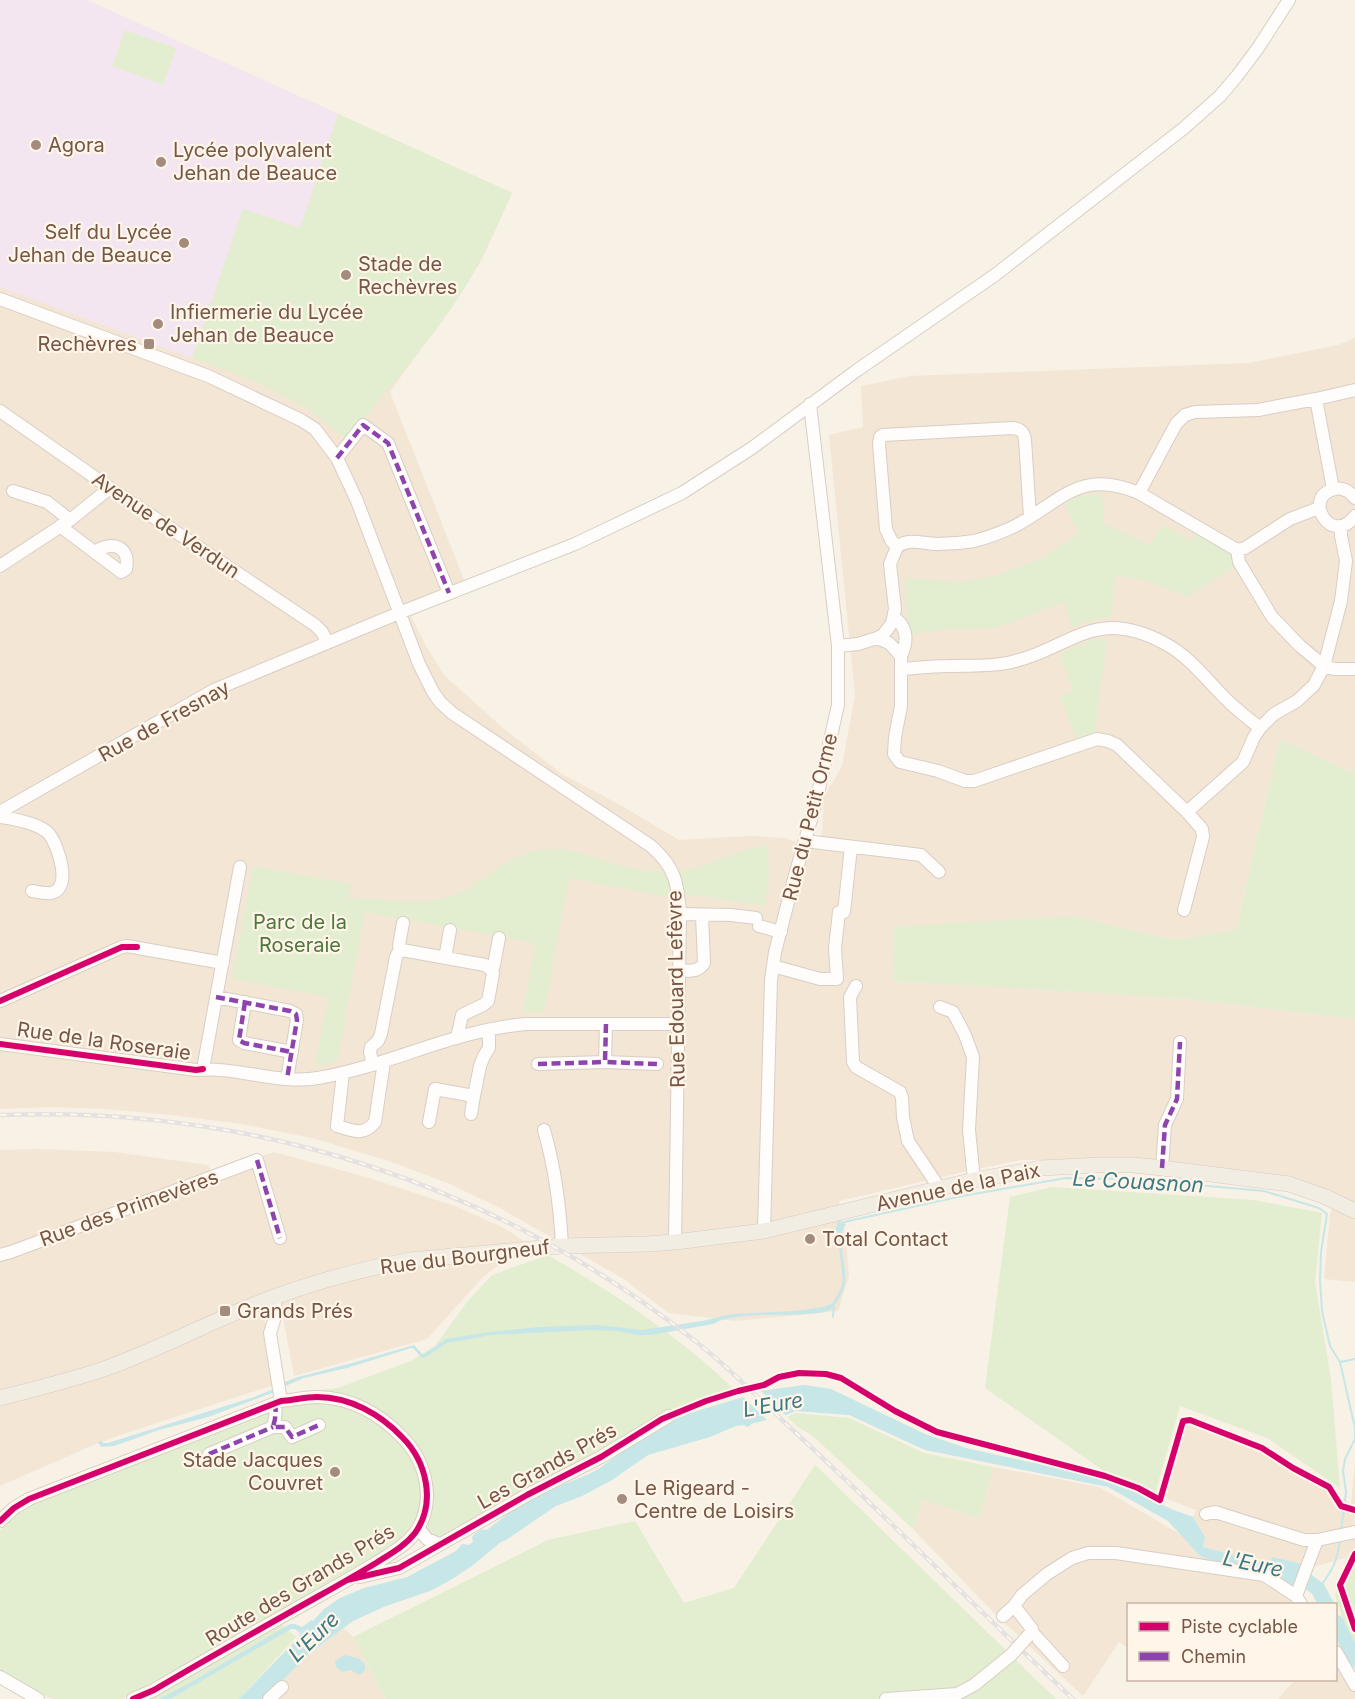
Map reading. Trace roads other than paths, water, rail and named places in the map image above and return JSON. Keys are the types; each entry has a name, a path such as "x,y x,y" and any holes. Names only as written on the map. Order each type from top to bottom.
{"main road":[{"name":"Avenue de la Paix","path":"842,1212 974,1180 1041,1168 1100,1165 1162,1168 1289,1184 1326,1197 1355,1211"},
{"name":"Rue du Bourgneuf","path":"0,1398 104,1369 274,1298 388,1264 562,1246 675,1242 764,1231 842,1212"}],"street":[{"name":"Rue de Fresnay","path":"0,815 214,690 327,642 575,544 682,493 752,448 810,404 995,275 1184,128 1220,96 1237,76 1289,0"},
{"name":"Rue Edouard Lefèvre","path":"0,298 208,376 302,420 315,429 337,458 357,501 427,681 440,702 461,720 657,851 665,859 678,894 680,914 675,1242"},
{"path":"1138,493 1176,424 1185,415 1196,412 1258,410 1355,390"},
{"path":"1316,399 1333,489"},
{"name":"Rue du Petit Orme","path":"764,1231 771,980 780,932 824,768 838,705 838,646 810,404"},
{"name":"Avenue de Verdun","path":"0,411 110,488 315,625 327,642"},
{"path":"337,458 363,425 388,442 449,593"},
{"path":"897,547 886,529 879,444 880,437 883,435 1019,429 1024,434 1025,440 1030,517"},
{"path":"838,646 858,644 878,638 888,629 895,609 890,564 897,547 912,541 949,544 972,541 1002,532 1061,496 1083,486 1107,485 1138,493 1237,550 1245,548 1290,519 1319,508"},
{"path":"0,566 65,523 110,488"},
{"path":"1355,498 1346,490 1333,489 1323,496 1319,508 1324,520 1335,526 1347,525 1355,516"},
{"path":"13,491 47,502 95,552"},
{"path":"1187,812 1243,762 1254,737 1274,714 1297,701 1314,685 1323,666 1351,561 1341,536 1341,526"},
{"path":"1237,550 1239,562 1272,617 1300,646 1323,666 1334,669 1355,669"},
{"path":"894,617 902,625 906,636 902,656 901,706 894,754 900,762 974,782 1096,739 1117,745 1187,812 1202,830 1203,837 1184,910"},
{"path":"902,669 1008,663 1091,630 1106,628 1136,631 1165,643 1180,653 1228,701 1260,728"},
{"path":"878,638 889,643 902,656"},
{"path":"22,801 26,821"},
{"path":"0,815 26,821 49,834 57,850 63,871 62,881 57,890 51,894 32,891"},
{"path":"805,841 921,855 939,873"},
{"path":"773,966 820,979 837,979 835,948 839,912 844,912 851,847"},
{"path":"203,1069 240,867"},
{"path":"680,914 758,922 780,932"},
{"path":"679,971 696,970 704,963 702,915"},
{"path":"400,952 403,923"},
{"path":"445,958 450,930"},
{"path":"457,1038 462,1015 488,1001 499,938"},
{"path":"0,1001 127,946 223,963"},
{"path":"343,1073 337,1126 354,1131 364,1131 375,1122 379,1063 369,1052 370,1047 378,1041 381,1035 396,957 400,952 407,951 485,965 492,970"},
{"path":"856,986 850,997 853,1062 856,1067 900,1092 908,1141 940,1189"},
{"path":"216,997 296,1014 297,1020 287,1079"},
{"path":"245,1002 239,1040 244,1043 292,1052"},
{"path":"940,1007 953,1012 973,1056 969,1130 974,1180"},
{"path":"605,1062 606,1024"},
{"name":"Rue de la Roseraie","path":"0,1044 196,1070 302,1080 343,1073 457,1038 505,1026 678,1024"},
{"path":"471,1114 480,1066 489,1048 489,1030"},
{"path":"1162,1168 1165,1125 1177,1099 1180,1042"},
{"path":"538,1064 605,1062 657,1064"},
{"path":"429,1122 435,1089 474,1096"},
{"path":"544,1130 551,1155 560,1209 562,1246"},
{"name":"Rue des Primevères","path":"0,1254 257,1160 280,1238"},
{"path":"273,1427 279,1395 270,1333 276,1314 274,1298"},
{"name":"Route des Grands Prés","path":"0,1521 28,1499 279,1395 318,1397 357,1405 389,1424 419,1458 427,1485 427,1500 418,1528 402,1547 154,1690 133,1699"},
{"name":"Les Grands Prés","path":"347,1580 399,1568 669,1416"},
{"path":"209,1454 273,1427 285,1427 292,1437 319,1425"},
{"path":"1206,1514 1215,1512 1304,1540 1317,1540 1352,1533"},
{"path":"418,1528 427,1539 440,1544"},
{"path":"1003,1616 1022,1595 1047,1574 1072,1558 1088,1553 1122,1554 1264,1575 1298,1597 1317,1540"},
{"path":"886,1699 957,1694 974,1685 1011,1654 1030,1634 1032,1629 1014,1606"},
{"path":"1030,1634 1063,1666"},
{"path":"1337,1655 1355,1684"},
{"path":"0,1677 38,1699"},
{"path":"269,1699 282,1686"}],"water":[{"path":"839,1220 846,1225 841,1236 845,1282 837,1302 826,1311 813,1314 742,1316 713,1324 651,1335 589,1330 491,1335 447,1343 424,1358 411,1348 347,1368 304,1378 275,1392 208,1417 159,1430 114,1446 101,1447 98,1442 108,1443 254,1397 298,1377 414,1345 423,1355 446,1339 538,1327 598,1325 642,1330 732,1314 824,1307 833,1303 843,1280 837,1232 835,1231"},
{"path":"805,1385 831,1389 925,1434 966,1448 1111,1480 1193,1517 1205,1537 1203,1547 1269,1565 1272,1557 1302,1564 1293,1587 1267,1571 1217,1562 1200,1556 1168,1521 1108,1487 925,1450 849,1415 796,1411 783,1416 776,1409 764,1413 770,1419 746,1427 745,1425 736,1426 710,1437 648,1455 612,1480 582,1496 556,1506 501,1542 472,1566 449,1581 430,1591 386,1606 353,1621 308,1655 264,1699 239,1699 299,1637 300,1633 295,1629 291,1629 170,1699 159,1699 290,1624 302,1627 313,1621 324,1609 340,1598 364,1588 407,1577 456,1551 462,1544 469,1545 473,1542 472,1537 477,1532 487,1530 522,1503 600,1468 624,1450 673,1420 761,1391"},
{"path":"344,1655 358,1658 364,1663 364,1671 359,1675 351,1670 342,1672 336,1667 335,1661"}],"waterway":[{"name":"Le Couasnon","path":"842,1225 844,1222 962,1196 1066,1178 1130,1179 1264,1191 1319,1208 1327,1214 1321,1252 1322,1311 1330,1346 1340,1362 1355,1428 1355,1439 1345,1459 1343,1471 1346,1492 1341,1531"},
{"name":"Le Couasnon","path":"840,1230 841,1245"},
{"name":"Le Couasnon","path":"833,1317 834,1305"},
{"name":"Le Couasnon","path":"1340,1362 1355,1359"},
{"path":"1318,1589 1333,1566 1340,1540"},
{"name":"L'Eure","path":"1291,1573 1298,1574 1318,1589 1325,1603"},
{"name":"L'Eure","path":"1337,1624 1355,1660"}],"railway":[{"path":"0,1115 94,1115 187,1124 278,1141 367,1165 453,1198 537,1238 617,1285 708,1351 1073,1699"}],"place":[{"name":"Agora","path":"36,145"},
{"name":"Lycée polyvalent Jehan de Beauce","path":"161,162"},
{"name":"Self du Lycée Jehan de Beauce","path":"184,243"},
{"name":"Stade de Rechèvres","path":"346,275"},
{"name":"Infiermerie du Lycée Jehan de Beauce","path":"158,324"},
{"name":"Rechèvres","path":"149,344"},
{"name":"Total Contact","path":"810,1239"},
{"name":"Grands Prés","path":"225,1311"},
{"name":"Stade Jacques Couvret","path":"335,1472"},
{"name":"Le Rigeard - Centre de Loisirs","path":"622,1499"}],"park label":[{"name":"Parc de la Roseraie","path":"300,934"}]}
